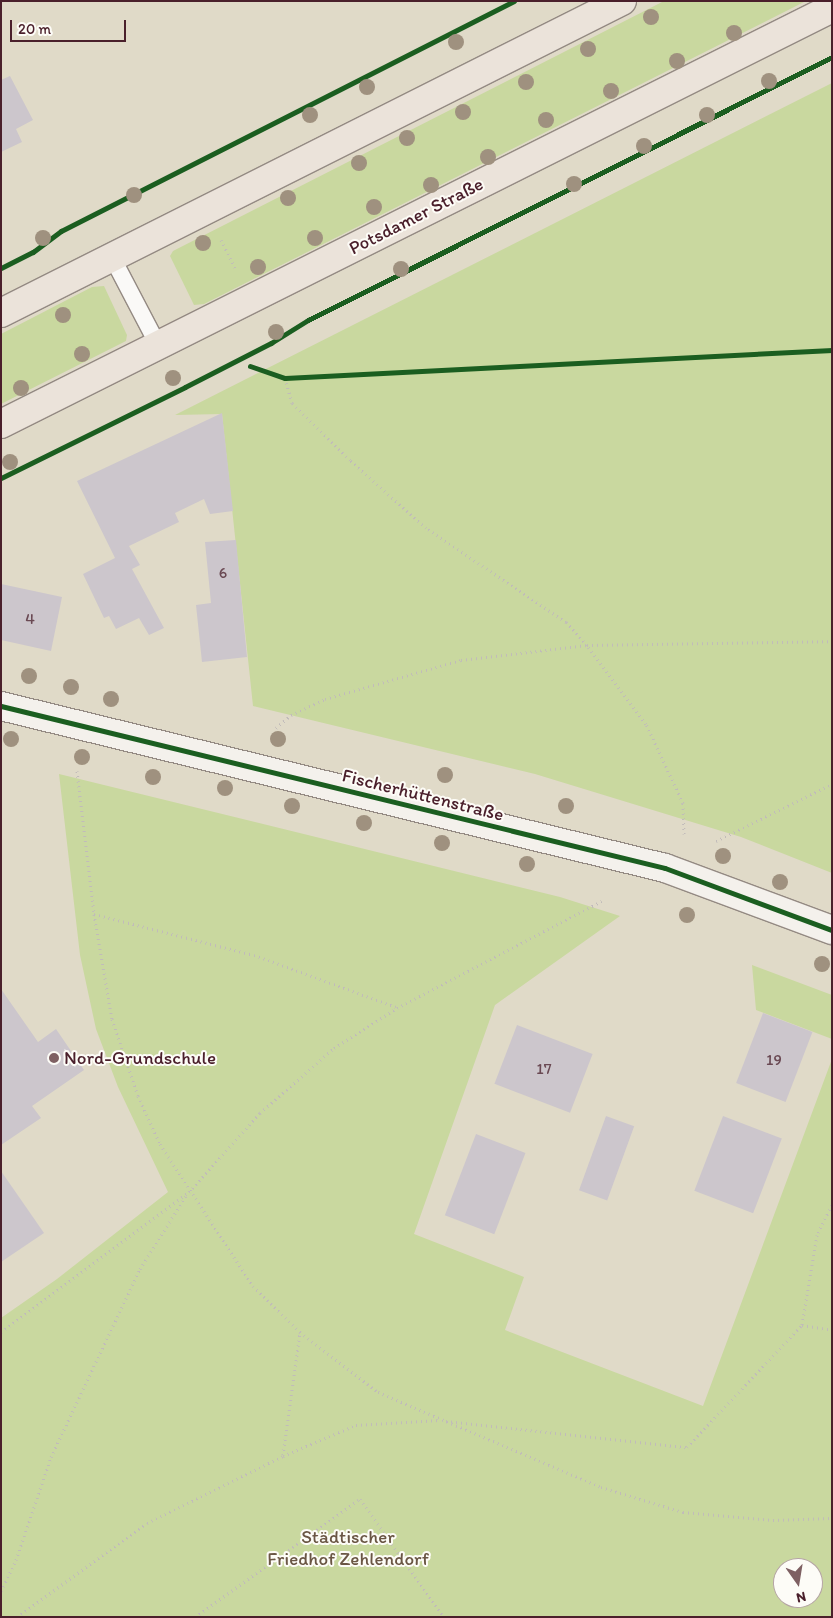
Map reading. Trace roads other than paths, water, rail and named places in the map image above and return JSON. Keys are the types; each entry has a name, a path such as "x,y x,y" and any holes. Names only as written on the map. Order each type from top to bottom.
{"main road":[{"path":"1,313 622,1"},
{"name":"Potsdamer Straße","path":"1,424 832,8"}],"street":[{"name":"Fischerhüttenstraße","path":"1,706 665,868 832,930"}],"lane":[{"path":"112,257 158,345"}],"place":[{"name":"Nord-Grundschule","path":"54,1058"}],"park label":[{"name":"Städtischer Friedhof Zehlendorf","path":"348,1548"}]}
